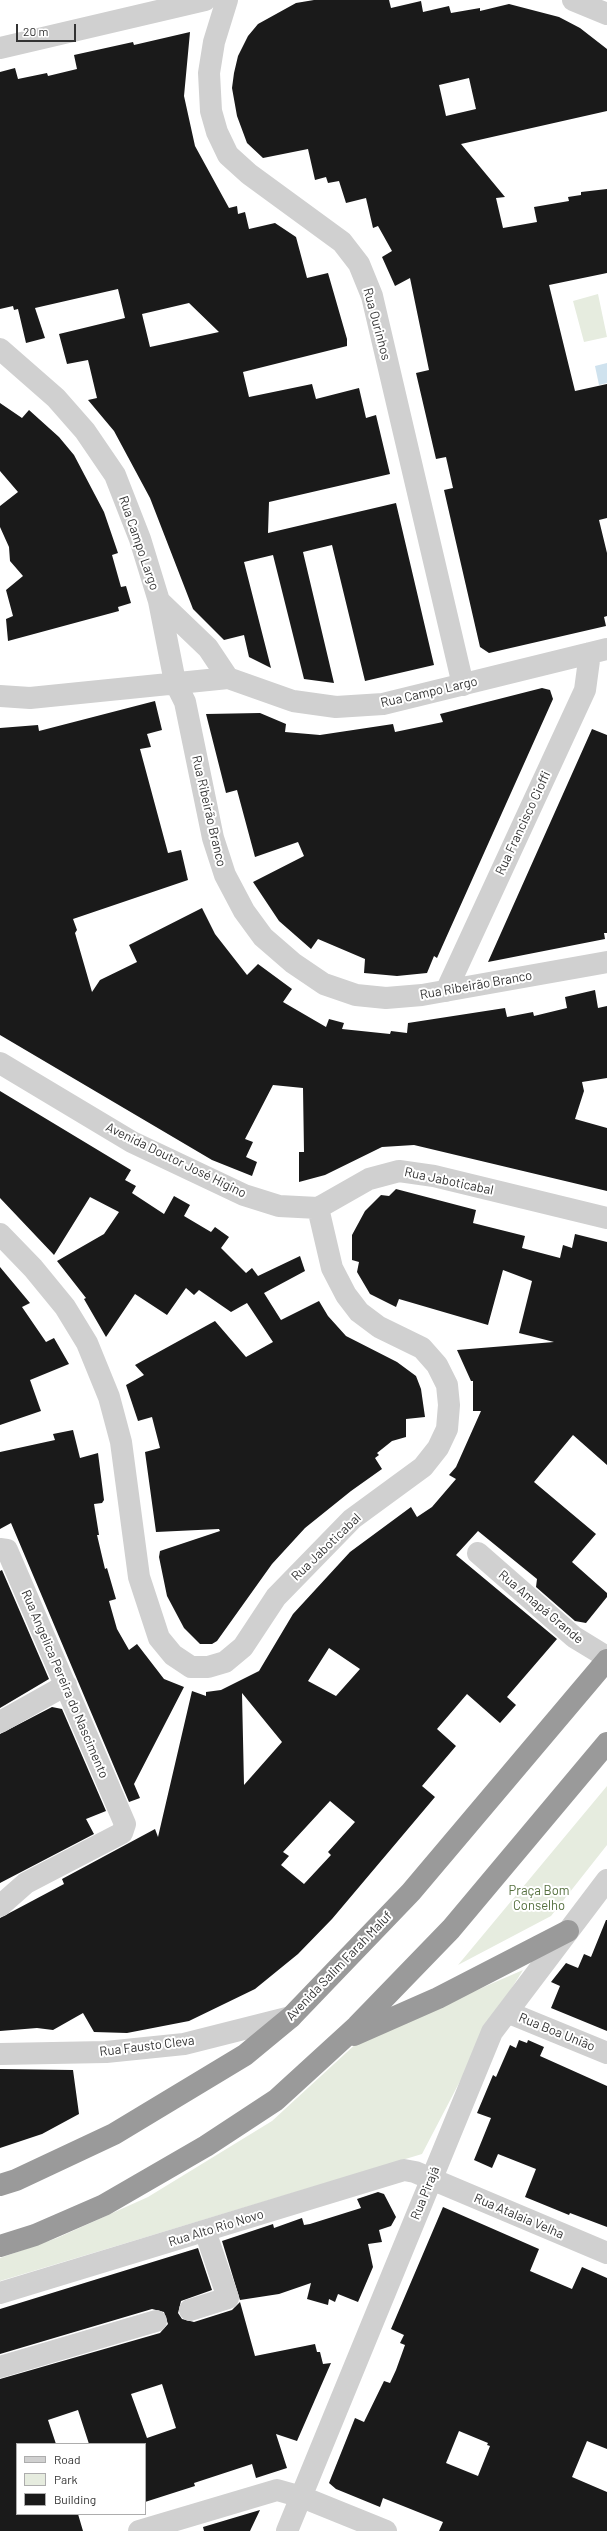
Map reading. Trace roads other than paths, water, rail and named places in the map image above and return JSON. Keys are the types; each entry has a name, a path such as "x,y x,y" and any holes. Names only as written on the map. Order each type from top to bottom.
{"highway":[{"name":"Avenida Salim Farah Maluf","path":"0,2185 16,2180 114,2134 245,2055 291,2017 411,1892 607,1659"},
{"path":"0,2246 35,2235 104,2205 206,2146 276,2100 340,2041 451,1929 607,1743"},
{"path":"340,2041 438,1998 568,1931"}],"street":[{"path":"0,48 204,0"},
{"name":"Rua Ourinhos","path":"227,0 214,42 209,73 211,111 217,132 228,155 249,174 342,242 358,264 372,296 462,685"},
{"path":"573,0 607,14"},
{"name":"Rua Campo Largo","path":"0,349 56,398 85,431 115,475 140,539 158,601 208,648 228,678 293,702 336,707 383,704 598,651"},
{"name":"Rua Ribeirão Branco","path":"158,601 176,682 185,702 213,838 225,875 244,911 263,937 293,963 324,984 356,996 386,998 446,991 607,962"},
{"name":"Rua Francisco Cioffi","path":"446,991 585,690 598,651"},
{"path":"0,696 30,698 176,682 219,681 228,678"},
{"name":"Avenida Doutor José Higino","path":"0,1063 132,1142 260,1202 279,1206 318,1208"},
{"name":"Rua Jaboticabal","path":"0,1234 33,1268 65,1307 87,1343 109,1398 121,1442 138,1577 159,1638 173,1655 191,1667 208,1668 225,1662 243,1647 276,1597 352,1520 423,1467 438,1448 447,1429 449,1405 446,1385 437,1365 422,1348 379,1328 359,1312 346,1295 332,1268 318,1208 369,1178 399,1171 434,1176 607,1218"},
{"name":"Rua Angelica Pereira do Nascimento","path":"0,1549 7,1550 125,1824 122,1833 26,1882 0,1906"},
{"name":"Rua Amapá Grande","path":"478,1553 574,1637 607,1659"},
{"path":"0,1722 66,1685"},
{"name":"Rua Pirajá","path":"287,2531 492,2032 607,1880"},
{"name":"Rua Boa União","path":"507,2012 607,2052"},
{"name":"Rua Fausto Cleva","path":"0,2054 106,2052 184,2044 291,2017"},
{"name":"Rua Alto Rio Novo","path":"0,2294 404,2170 415,2172 431,2179"},
{"name":"Rua Atalaia Velha","path":"431,2179 607,2253"},
{"path":"190,2310 228,2298 205,2231"},
{"path":"0,2367 156,2321"},
{"path":"139,2531 269,2490 277,2490 302,2497 386,2531"}],"water":[{"path":"607,363 607,383 599,385 595,366"}],"park label":[{"name":"Praça Bom Conselho","path":"539,1898"}]}
